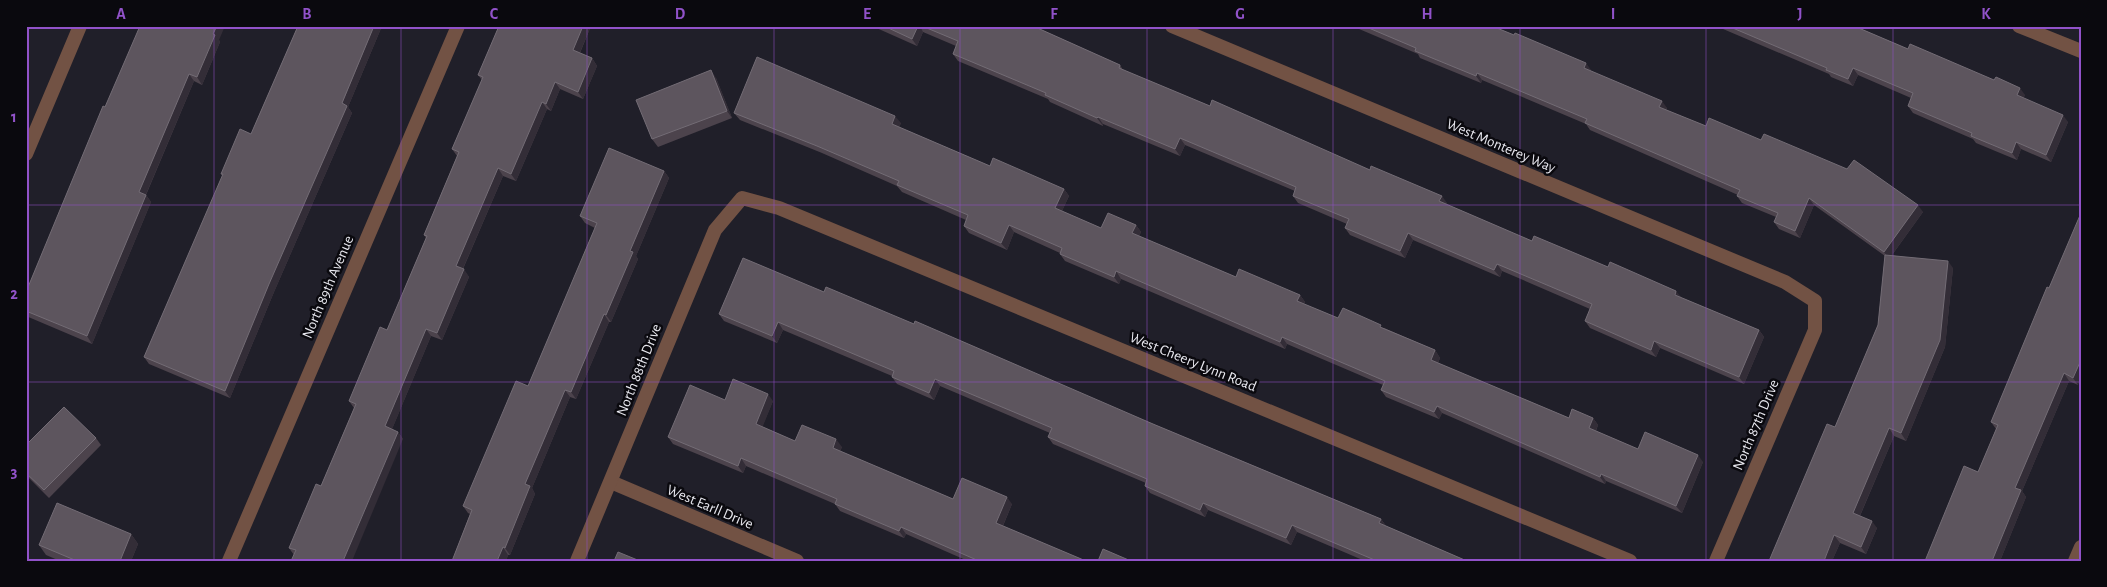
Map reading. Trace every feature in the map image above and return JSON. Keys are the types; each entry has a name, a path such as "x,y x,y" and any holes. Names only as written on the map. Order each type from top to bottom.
{"street":[{"path":"26,154 30,137 80,26"},
{"name":"North 89th Avenue","path":"229,561 458,26"},
{"name":"West Monterey Way","path":"1172,26 1785,282 1816,301"},
{"path":"2019,26 2081,51"},
{"name":"North 88th Drive","path":"577,561 715,230 742,198"},
{"name":"West Cheery Lynn Road","path":"742,198 788,212 1630,561"},
{"name":"North 87th Drive","path":"1716,561 1815,330 1816,301"},
{"name":"West Earll Drive","path":"611,482 797,561"},
{"path":"2075,561 2081,547"}],"building":[{"path":"140,26 217,26 197,77 189,74 139,192 146,195 87,336 26,311 26,292 103,106 105,107"},
{"path":"298,26 374,26 342,103 347,106 269,284 225,391 144,357 223,174 221,174 240,129 251,134"},
{"path":"499,26 583,26 573,50 592,58 578,92 555,82 546,104 542,102 511,174 498,168 456,266 464,269 437,333 426,329 385,426 398,432 343,561 291,561 296,550 289,548 316,484 321,486 356,404 349,401 380,327 387,330 427,236 424,235 459,152 452,149 483,77 478,75"},
{"path":"884,26 918,26 912,39"},
{"path":"922,26 1033,26 1120,65 1119,68 1210,106 1212,100 1370,170 1371,166 1442,196 1439,201 1532,241 1534,236 1608,267 1610,262 1676,291 1675,295 1759,330 1739,377 1654,341 1651,350 1585,321 1592,304 1497,264 1494,270 1408,233 1400,251 1345,228 1349,219 1293,196 1296,187 1180,138 1175,149 1097,118 1045,95 1046,93 953,54 958,41"},
{"path":"1364,26 1492,26 1514,35 1515,33 1586,63 1584,68 1662,101 1659,107 1706,126 1709,118 1761,140 1764,134 1847,169 1854,160 1918,205 1884,252 1809,198 1795,231 1774,222 1778,213 1737,196 1740,190 1585,123 1587,119 1477,73 1476,76 1415,51 1416,48"},
{"path":"1728,26 1854,26 1908,49 1910,44 1994,80 1996,77 2020,88 2017,95 2063,115 2046,155 2016,142 2012,153 1971,136 1972,133 1908,106 1913,93 1853,68 1848,79 1826,70 1827,68"},
{"path":"757,57 895,116 892,124 990,166 993,158 1064,189 1055,208 1101,228 1108,213 1136,225 1132,233 1236,277 1239,269 1300,295 1297,301 1338,318 1343,308 1381,325 1380,327 1435,350 1431,360 1569,418 1572,409 1593,418 1589,428 1638,449 1645,432 1698,455 1676,506 1601,474 1600,477 1437,406 1434,412 1381,390 1385,381 1282,337 1280,342 1116,271 1114,277 1060,254 1062,248 1009,225 1001,243 964,226 968,215 897,185 899,181 734,113"},
{"path":"711,70 727,111 652,139 636,100"},
{"path":"609,148 664,171 630,251 633,252 606,315 604,314 571,392 565,390 525,484 530,486 505,548 503,547 497,561 452,561 472,510 463,506 516,381 528,386 597,223 580,216"},
{"path":"2081,213 2081,360 2073,378 2064,373 2015,488 2021,490 1992,561 1925,561 1964,466 1978,472 1998,425 1991,422 2047,287 2049,288"},
{"path":"1885,255 1948,261 1940,340 1901,433 1889,428 1853,513 1872,521 1861,547 1834,535 1824,561 1769,561 1827,424 1835,427 1878,325"},
{"path":"743,258 824,292 826,287 914,324 915,321 1153,424 1381,519 1379,523 1467,561 1377,561 1292,525 1286,538 1203,503 1200,510 1145,486 1147,479 1048,437 1052,428 935,379 929,393 892,377 894,371 778,322 772,336 719,314"},
{"path":"733,379 768,394 756,424 795,441 802,425 836,439 833,448 953,499 962,478 1007,497 996,523 1086,561 979,561 901,527 899,531 835,504 837,499 741,458 738,466 668,437 690,385 725,400"},
{"path":"64,407 96,438 44,490 26,473 26,445"},
{"path":"57,503 131,534 120,561 77,561 39,545"},
{"path":"1103,549 1131,561 1098,561"},
{"path":"618,552 640,561 614,561"}]}
